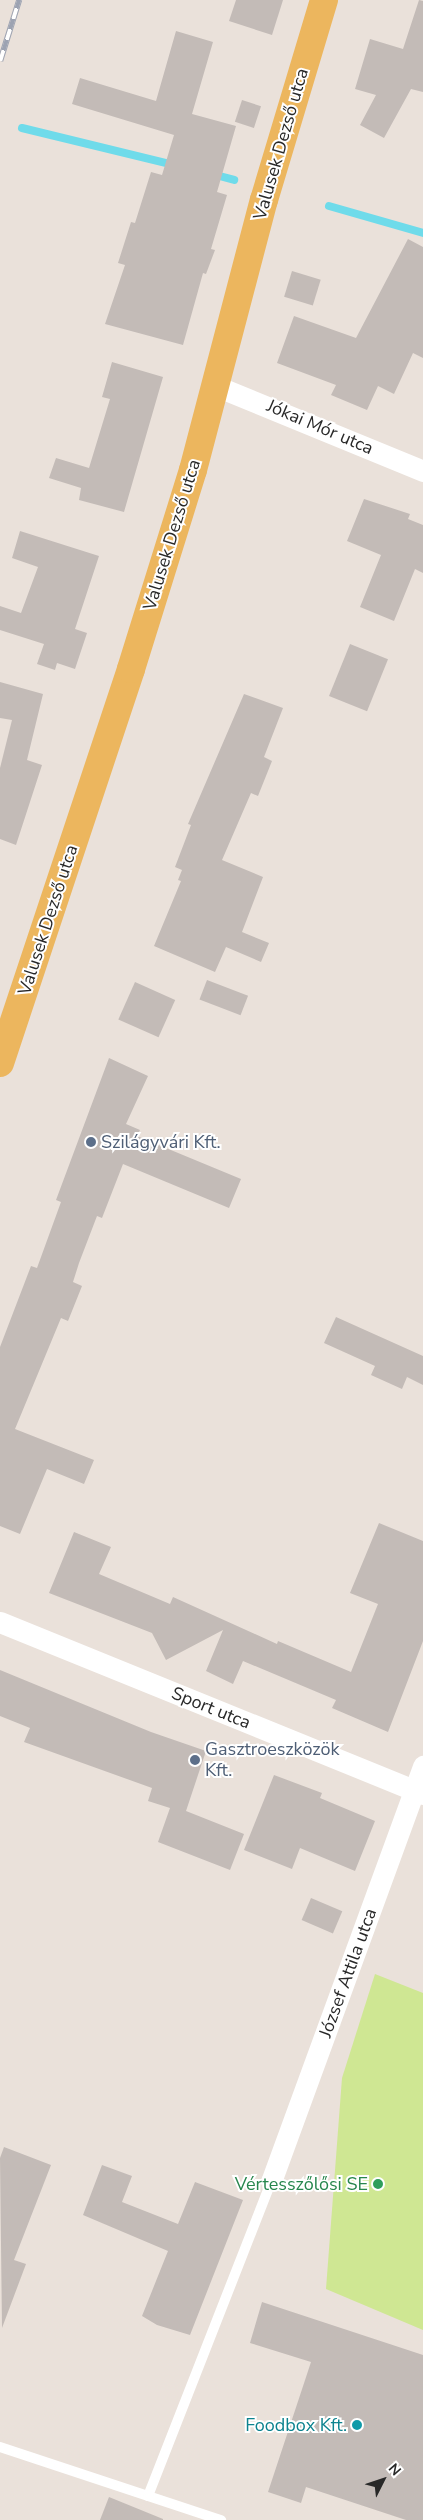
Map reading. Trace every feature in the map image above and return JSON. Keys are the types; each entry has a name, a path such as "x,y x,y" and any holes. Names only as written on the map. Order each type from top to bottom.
{"main road":[{"name":"Valusek Dezső utca","path":"0,1063 131,669 216,386 264,200 324,0"}],"street":[{"name":"Jókai Mór utca","path":"216,386 423,471"},
{"name":"Sport utca","path":"0,1622 419,1792"},
{"name":"József Attila utca","path":"272,2179 419,1792 423,1766"}],"lane":[{"path":"148,2496 272,2179"},
{"path":"0,2447 221,2520"}],"green space":[{"name":"Vértesszőlősi SE","path":"375,1974 423,1993 423,2330 326,2289 342,2078"}],"building":[{"path":"236,0 283,0 272,35 229,21"},
{"path":"419,0 423,1 423,92 411,89 384,138 360,125 376,95 355,89 370,39 403,49"},
{"path":"176,31 213,42 192,114 236,126 217,192 227,195 211,249 215,250 206,274 203,273 183,345 105,324 125,265 118,263 131,222 135,223 151,172 162,175 174,135 72,104 80,78 156,101"},
{"path":"242,100 261,106 254,128 235,122"},
{"path":"408,239 423,247 423,358 413,353 394,394 378,386 367,410 331,395 336,385 277,363 294,316 356,338"},
{"path":"292,271 321,280 313,306 284,297"},
{"path":"112,362 163,377 124,512 79,500 81,488 49,478 56,458 89,468 110,399 102,397"},
{"path":"364,499 410,514 408,519 423,525 423,573 415,569 394,621 360,607 381,555 347,541"},
{"path":"20,531 99,556 75,629 87,633 75,669 57,663 55,670 37,664 44,644 0,630 0,606 21,613 38,567 12,558"},
{"path":"350,644 388,659 367,711 329,696"},
{"path":"0,682 43,694 27,760 42,765 16,845 0,839 0,768 12,720 0,718"},
{"path":"244,694 283,708 264,757 272,761 258,796 251,793 222,860 263,877 242,932 269,943 261,962 226,947 215,972 154,946 181,881 178,880 182,870 175,867 191,825 188,824"},
{"path":"207,980 248,996 241,1015 199,1000"},
{"path":"135,982 175,1000 159,1037 118,1019"},
{"path":"109,1058 148,1076 126,1124 140,1130 137,1136 241,1179 229,1208 123,1164 102,1218 97,1216 79,1263 73,1282 82,1286 68,1321 61,1318 15,1429 94,1460 84,1484 47,1469 20,1534 0,1526 0,1347 31,1266 37,1268 61,1202 56,1200"},
{"path":"336,1317 423,1356 423,1385 407,1377 402,1389 371,1375 375,1366 324,1343"},
{"path":"379,1523 423,1541 423,1641 388,1732 332,1708 336,1700 243,1661 233,1684 206,1671 223,1630 166,1660 152,1633 49,1593 74,1532 111,1547 99,1574 170,1604 173,1597 277,1644 278,1641 351,1672 378,1604 350,1593"},
{"path":"0,1670 151,1732 206,1751 186,1811 244,1834 230,1870 158,1842 170,1808 148,1801 152,1788 24,1742 30,1728 0,1716"},
{"path":"274,1775 322,1793 320,1798 375,1821 355,1871 300,1848 292,1869 244,1850"},
{"path":"311,1898 342,1911 333,1933 302,1920"},
{"path":"4,2147 51,2165 14,2260 26,2264 2,2328 0,2158"},
{"path":"102,2165 132,2176 122,2202 178,2224 195,2182 243,2200 190,2335 157,2325 142,2316 168,2251 83,2215"},
{"name":"Foodbox Kft.","path":"262,2302 423,2355 423,2520 406,2520 306,2487 301,2503 268,2492 311,2362 250,2343"},
{"path":"109,2497 163,2519 163,2520 100,2520"}],"waterway":[{"path":"22,128 174,165"},
{"path":"212,174 234,180"},
{"path":"329,206 423,233"}],"railway":[{"path":"0,61 19,0"}],"place":[{"name":"Szilágyvári Kft.","path":"91,1142"},
{"name":"Gasztroeszközök Kft.","path":"195,1760"},
{"name":"Vértesszőlősi SE","path":"378,2184"},
{"name":"Foodbox Kft.","path":"357,2425"}]}
